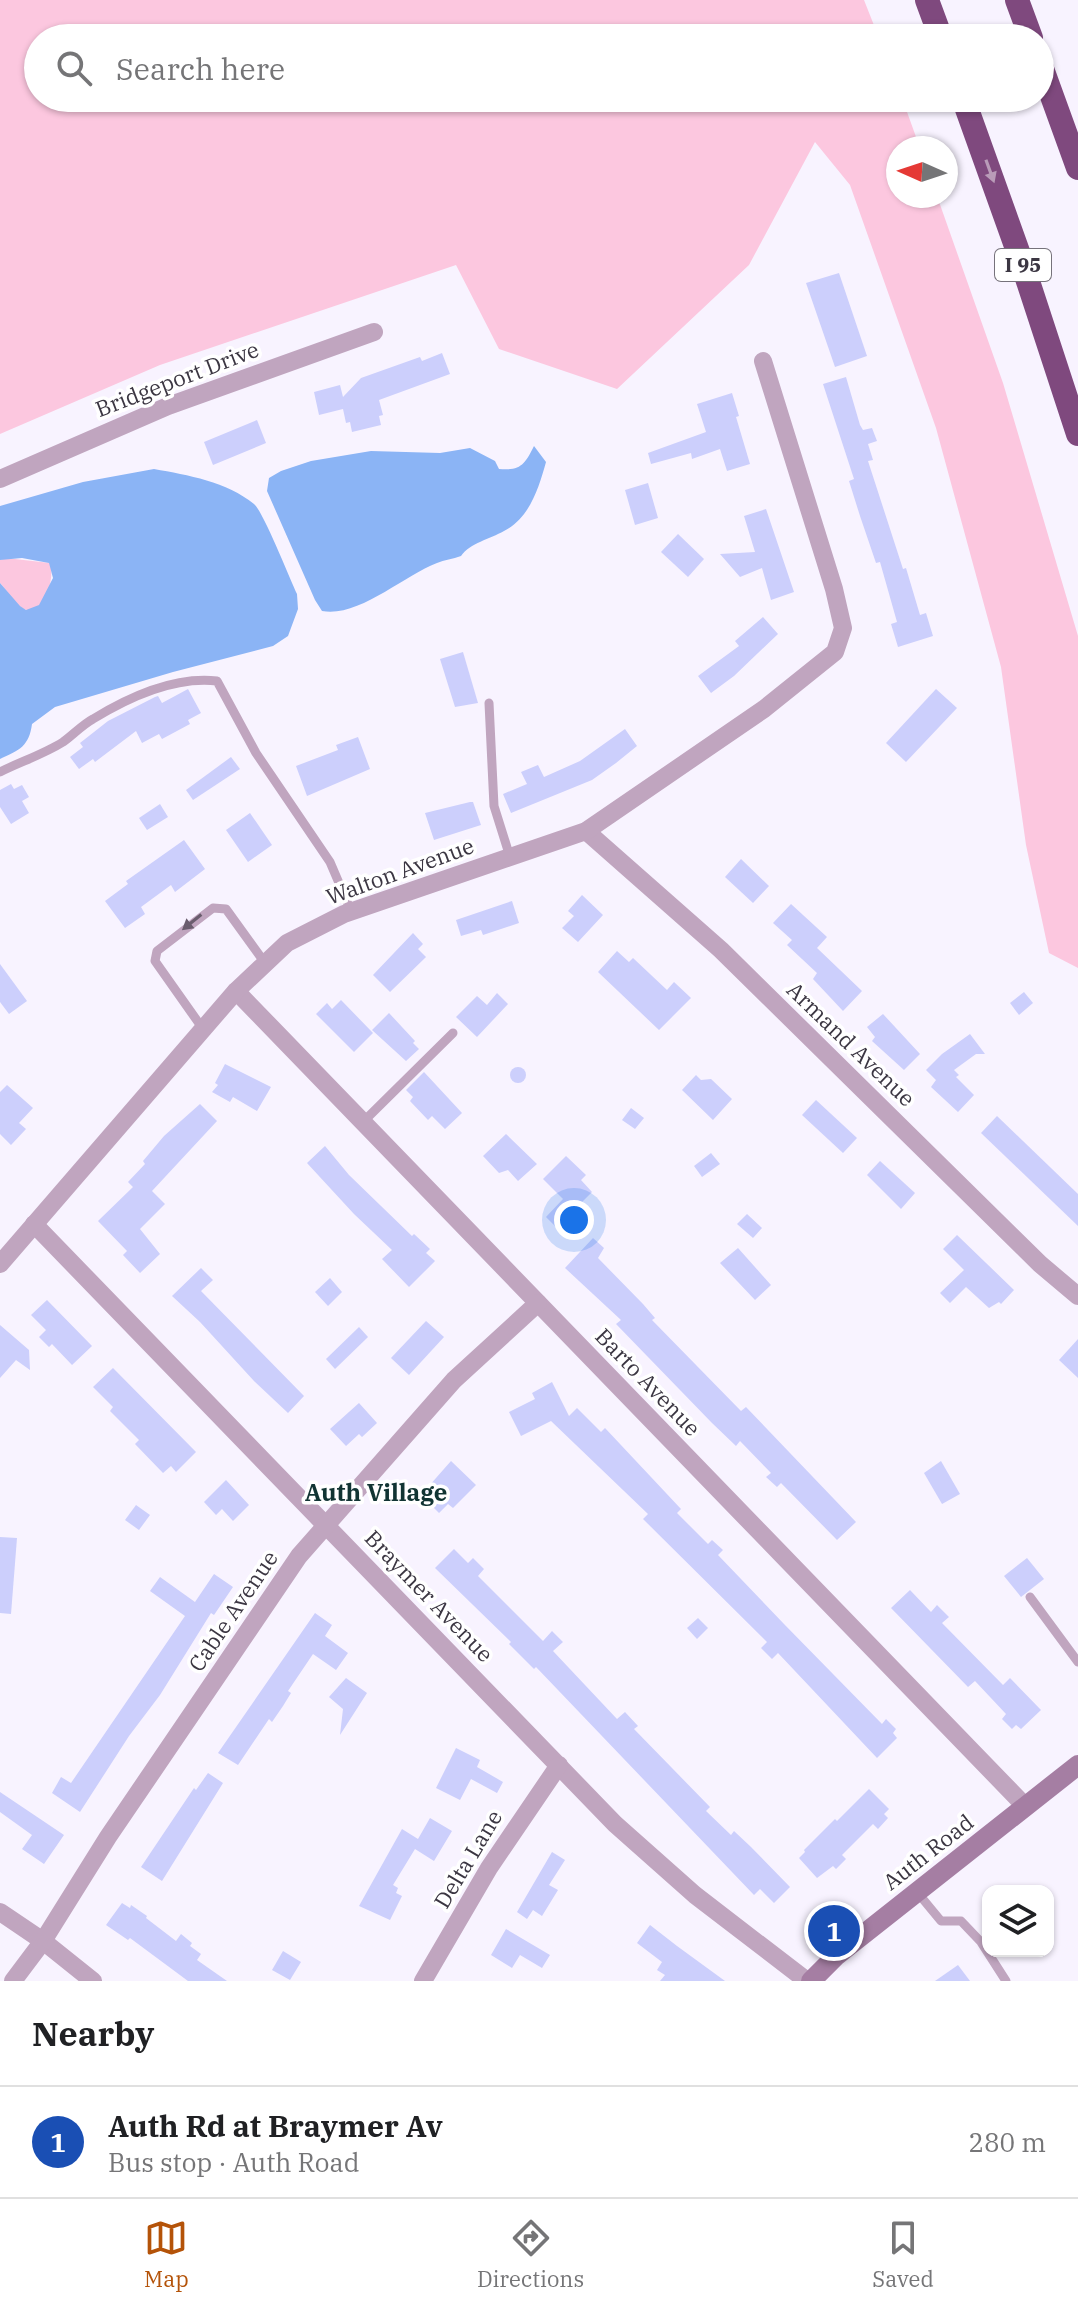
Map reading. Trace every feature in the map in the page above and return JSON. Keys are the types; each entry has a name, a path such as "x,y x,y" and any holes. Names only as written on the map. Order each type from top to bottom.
{"highway":[{"path":"927,0 936,24"},
{"path":"1017,0 1026,24"},
{"path":"1054,102 1078,168"},
{"name":"I 95","path":"968,112 1078,434"}],"main road":[{"name":"Auth Road","path":"809,1981 836,1956 1078,1765"}],"street":[{"name":"Bridgeport Drive","path":"0,479 168,406 374,332"},
{"name":"Walton Avenue","path":"0,1264 236,991 287,943 351,911 586,831 764,709 835,652 843,628 834,589 763,361"},
{"name":"Armand Avenue","path":"586,831 721,950 1040,1264 1078,1296"},
{"name":"Barto Avenue","path":"236,991 1025,1806"},
{"name":"Braymer Avenue","path":"34,1224 656,1863 809,1981"},
{"name":"Cable Avenue","path":"13,1981 43,1941 108,1837 299,1556 454,1380 538,1303"},
{"name":"Delta Lane","path":"423,1981 489,1868 559,1765"},
{"path":"0,1912 93,1981"}],"lane":[{"path":"0,772 61,743 90,720 131,699 172,683 217,681 256,753 330,862 351,911"},
{"path":"489,703 494,806 510,857"},
{"path":"203,1029 155,961 157,951 213,908 226,909 265,963"},
{"path":"364,1121 453,1033"},
{"path":"1030,1597 1078,1662"},
{"path":"917,1892 941,1921 961,1921 981,1942 1006,1981"}],"shaded area":[{"path":"0,0 864,0 873,24 24,24 24,112 907,112 916,136 886,136 886,208 941,208 1003,383 1078,636 1078,968 1049,953 1026,845 1001,667 936,428 850,185 815,142 749,265 617,389 499,349 456,265 160,365 0,434"},
{"path":"0,560 50,563 48,592 34,609 27,610 20,606 0,583"}],"water":[{"path":"534,446 546,462 532,501 513,525 475,544 461,556 424,569 365,602 336,611 322,611 315,600 267,491 269,478 311,461 371,451 440,453 470,448 495,461 499,469 512,469 521,465"},
{"path":"154,469 219,485 254,504 297,594 298,609 288,636 273,646 55,707 32,724 29,737 22,746 0,759 0,583 26,610 39,605 53,578 49,563 22,558 0,560 0,506 83,482"}],"building":[{"path":"839,273 867,356 835,367 806,283"},
{"path":"442,353 450,374 379,400 383,415 379,416 381,425 352,432 343,409 319,415 314,392 340,385 343,397 361,378 420,357 422,361"},
{"path":"846,377 860,425 863,430 872,428 877,441 868,444 873,460 868,461 920,615 926,613 933,636 898,647 891,624 897,622 880,562 876,563 860,516 849,481 854,479 823,384"},
{"path":"732,393 750,464 727,471 720,449 692,459 691,453 651,464 648,453 706,432 697,404"},
{"path":"257,420 266,443 213,465 204,442"},
{"path":"648,483 658,518 635,525 625,490"},
{"path":"766,509 794,592 771,600 762,568 740,577 720,554 755,552 744,516"},
{"path":"678,534 704,559 688,577 661,552"},
{"path":"763,617 778,634 734,676 711,693 698,676 739,646 735,641"},
{"path":"463,652 478,703 455,707 440,659"},
{"path":"188,689 201,713 188,720 190,724 162,739 159,734 142,743 136,731 95,762 93,759 79,769 70,757 83,747 80,743 108,721 155,697 158,696 162,703"},
{"path":"936,689 957,708 906,762 886,743"},
{"path":"625,729 637,746 616,763 592,780 511,813 503,794 527,784 521,772 538,765 544,777 580,761"},
{"path":"358,737 370,769 307,796 296,766 338,750 336,745"},
{"path":"231,757 240,769 193,800 186,790"},
{"path":"11,784 14,789 22,785 29,797 22,801 29,813 11,824 0,807 0,790"},
{"path":"473,802 481,825 434,840 425,813"},
{"path":"160,804 168,817 147,830 139,818"},
{"path":"250,813 272,845 248,862 226,830"},
{"path":"184,840 205,869 175,892 171,885 141,907 145,914 125,928 105,901 128,884 126,881"},
{"path":"741,859 769,886 753,903 725,877"},
{"path":"582,895 603,915 578,942 562,928 574,916 568,911"},
{"path":"512,901 519,923 483,935 481,930 461,936 456,920"},
{"path":"791,904 827,937 817,948 862,991 843,1011 813,979 817,973 787,945 792,940 773,923"},
{"path":"413,933 423,944 418,949 426,957 390,992 373,975"},
{"path":"617,951 629,962 633,958 667,990 674,982 691,998 659,1030 598,972"},
{"path":"0,964 27,1001 9,1014 0,1002"},
{"path":"1024,992 1033,1003 1019,1015 1010,1003"},
{"path":"497,993 508,1004 477,1037 456,1017 477,996 487,1005"},
{"path":"341,1000 373,1033 354,1052 316,1014 327,1003 332,1009"},
{"path":"389,1013 419,1049 406,1061 372,1030"},
{"path":"883,1014 920,1054 904,1070 872,1041 875,1037 867,1027"},
{"path":"970,1034 985,1054 976,1054 954,1070 959,1075 956,1077 974,1095 958,1112 931,1087 936,1080 926,1070"},
{"path":"225,1064 271,1087 257,1111 233,1097 230,1102 212,1092 218,1085 215,1083"},
{"path":"515,1067 521,1067 526,1075 524,1081 515,1083 510,1078 510,1072"},
{"path":"424,1072 462,1113 445,1129 432,1116 428,1120 410,1101 413,1097 406,1090"},
{"path":"696,1075 701,1080 711,1079 732,1099 713,1120 682,1090"},
{"path":"7,1085 33,1108 19,1123 26,1129 11,1145 0,1134 0,1092"},
{"path":"816,1100 857,1138 843,1153 802,1115"},
{"path":"200,1104 217,1121 152,1191 165,1204 140,1229 160,1254 140,1273 123,1255 127,1251 98,1221 133,1187 128,1182 164,1136"},
{"path":"631,1108 644,1118 635,1129 622,1120"},
{"path":"997,1116 1078,1194 1078,1226 981,1133"},
{"path":"506,1134 537,1164 518,1181 508,1170 499,1173 483,1156"},
{"path":"325,1146 349,1175 412,1236 414,1234 430,1249 426,1253 435,1261 409,1287 382,1259 392,1250 307,1163"},
{"path":"711,1153 720,1164 702,1177 694,1166"},
{"path":"566,1156 586,1175 581,1180 592,1192 573,1215 576,1217 561,1232 546,1217 563,1199 543,1179"},
{"path":"880,1161 915,1193 901,1209 867,1175"},
{"path":"747,1214 762,1228 753,1238 737,1224"},
{"path":"957,1235 1014,1290 1001,1304 999,1302 989,1308 966,1287 950,1303 940,1293 964,1270 943,1249"},
{"path":"593,1238 604,1248 598,1258 643,1304 655,1318 652,1320 741,1411 746,1407 856,1522 837,1540 781,1483 777,1487 766,1477 771,1473 740,1441 736,1446 712,1423 616,1324 621,1320 565,1268"},
{"path":"738,1248 771,1285 755,1300 720,1263"},
{"path":"201,1268 213,1280 201,1291 304,1396 288,1413 172,1296"},
{"path":"330,1278 342,1292 328,1306 315,1292"},
{"path":"47,1300 92,1346 72,1365 52,1344 49,1347 39,1337 46,1330 31,1315"},
{"path":"426,1321 444,1337 409,1375 391,1358"},
{"path":"0,1325 29,1350 30,1370 16,1360 0,1378"},
{"path":"359,1327 368,1337 335,1369 326,1359"},
{"path":"1078,1339 1078,1378 1059,1360"},
{"path":"113,1368 196,1452 176,1472 171,1466 163,1473 135,1444 139,1440 110,1411 113,1407 93,1387"},
{"path":"552,1382 569,1416 577,1408 601,1432 605,1428 681,1509 677,1513 708,1544 712,1540 723,1550 718,1555 784,1624 882,1724 886,1719 896,1729 893,1733 897,1738 877,1758 778,1653 772,1659 761,1648 767,1642 643,1519 648,1514 551,1421 521,1436 509,1412 535,1399 532,1393"},
{"path":"359,1403 377,1423 346,1446 330,1429"},
{"path":"451,1461 476,1485 453,1508 448,1504 439,1513 421,1495"},
{"path":"941,1461 960,1494 942,1504 924,1473"},
{"path":"226,1480 249,1505 233,1521 222,1509 216,1515 204,1502"},
{"path":"136,1505 150,1515 139,1530 125,1520"},
{"path":"0,1537 17,1538 11,1614 0,1613"},
{"path":"454,1549 468,1563 473,1558 484,1569 478,1576 543,1641 552,1631 563,1642 553,1651 617,1719 625,1712 638,1726 634,1729 710,1807 706,1811 731,1835 734,1831 790,1887 774,1903 760,1889 754,1895 536,1667 534,1669 509,1644 511,1642 435,1568"},
{"path":"1027,1558 1044,1579 1021,1597 1004,1576"},
{"path":"214,1574 233,1587 214,1615 211,1613 160,1695 129,1736 80,1812 52,1793 61,1777 71,1783 185,1616 150,1591 160,1577 195,1602"},
{"path":"910,1590 931,1612 937,1605 949,1617 942,1623 1003,1685 1010,1678 1041,1710 1021,1729 1016,1725 1012,1729 1002,1719 1006,1714 975,1681 968,1687 891,1608"},
{"path":"315,1613 332,1625 325,1636 348,1653 336,1670 313,1654 288,1691 291,1693 283,1706 272,1722 269,1719 238,1765 218,1753"},
{"path":"698,1618 708,1628 697,1639 687,1628"},
{"path":"346,1678 367,1693 340,1735 343,1709 329,1697"},
{"path":"456,1748 480,1760 477,1767 503,1782 497,1793 471,1779 460,1800 436,1788"},
{"path":"208,1773 223,1783 162,1881 141,1867 194,1788 196,1790"},
{"path":"869,1789 889,1809 884,1814 888,1818 878,1829 873,1824 842,1855 846,1859 836,1869 833,1866 817,1878 799,1858 835,1819 837,1821"},
{"path":"0,1792 64,1835 44,1864 22,1849 32,1835 0,1812"},
{"path":"430,1818 452,1831 434,1861 415,1849 393,1885 398,1888 396,1893 402,1896 390,1920 359,1906 402,1829 418,1839"},
{"path":"552,1852 565,1860 549,1885 558,1890 542,1916 533,1910 527,1919 517,1912"},
{"path":"122,1903 147,1916 176,1941 181,1934 201,1954 197,1960 227,1981 188,1981 130,1938 128,1940 106,1925"},
{"path":"650,1925 725,1981 660,1981 665,1975 657,1970 662,1962 637,1943"},
{"path":"506,1929 550,1955 542,1968 520,1955 512,1968 491,1955"},
{"path":"283,1951 301,1962 290,1980 272,1970"},
{"path":"958,1965 970,1981 935,1981"}],"place":[{"name":"Auth Rd at Braymer Av","path":"834,1931"}],"district":[{"name":"Auth Village","path":"376,1493"}]}
